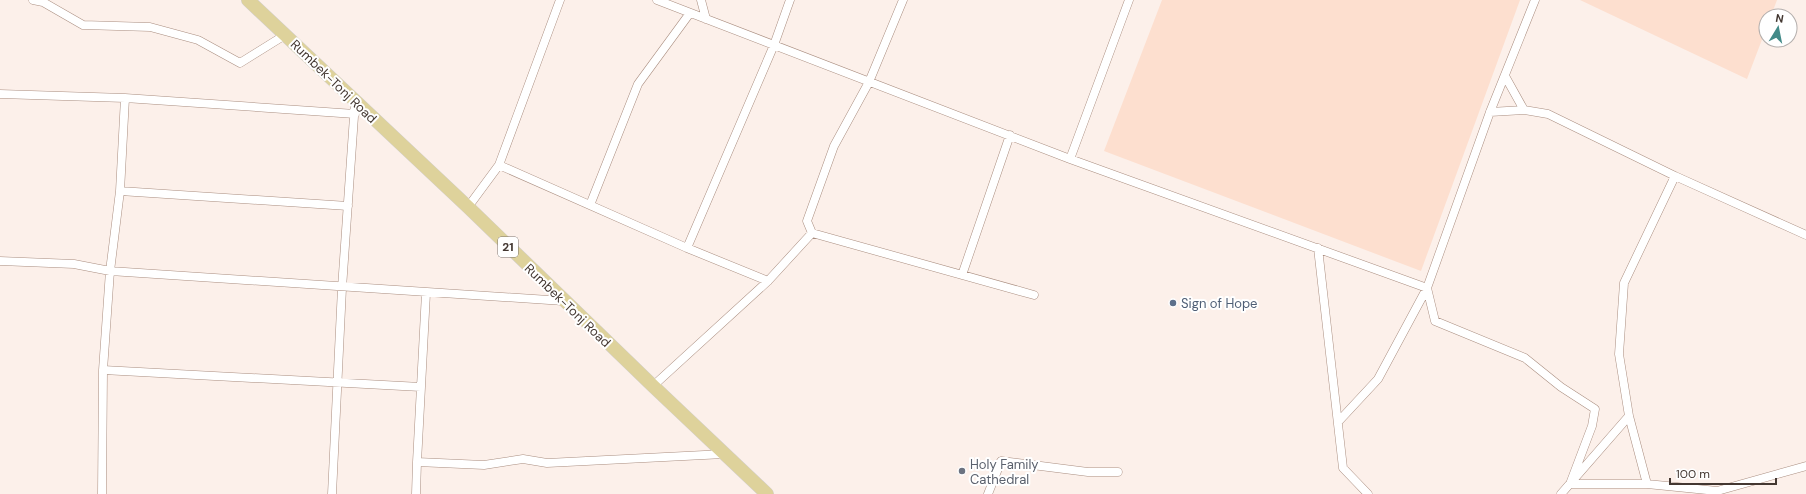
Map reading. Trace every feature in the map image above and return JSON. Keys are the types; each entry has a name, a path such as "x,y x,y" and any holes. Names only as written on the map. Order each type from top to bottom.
{"main road":[{"name":"Rumbek-Tonj Road","path":"248,0 286,35 355,108 468,207 564,302 767,494"}],"street":[{"path":"33,0 44,2 83,25 150,27 198,40 240,63 286,35"},
{"path":"468,207 499,165 560,0"},
{"path":"657,0 1070,158 1427,288"},
{"path":"701,0 706,19"},
{"path":"687,248 774,45 790,0"},
{"path":"812,233 807,221 834,146 869,82 902,0"},
{"path":"1070,158 1129,0"},
{"path":"1338,422 1378,379 1427,288 1490,112 1535,0"},
{"path":"590,204 638,84 690,13"},
{"path":"1505,76 1524,110"},
{"path":"0,94 355,108 342,288 332,494"},
{"path":"102,494 103,370 110,272 120,191 125,98"},
{"path":"1490,112 1524,110 1548,114 1675,176 1806,235"},
{"path":"962,275 1010,135"},
{"path":"499,165 687,248 768,281"},
{"path":"1647,484 1629,416 1619,354 1624,283 1675,176"},
{"path":"120,191 348,206"},
{"path":"812,233 1034,296"},
{"path":"653,386 768,281 812,233"},
{"path":"1318,248 1343,468 1368,494"},
{"path":"0,261 74,264 110,272 564,302"},
{"path":"1427,288 1435,322 1524,358 1561,387 1595,409 1592,426 1570,484"},
{"path":"416,494 426,293"},
{"path":"103,370 421,387"},
{"path":"1561,494 1629,416"},
{"path":"417,462 484,465 523,459 547,463 724,454"},
{"path":"988,494 1001,461 1088,472 1118,472"},
{"path":"1570,484 1647,484 1671,490 1716,491 1806,466"}],"shaded area":[{"path":"1162,0 1520,0 1421,271 1104,151"},
{"path":"1580,0 1777,0 1774,8 1758,8 1759,48 1747,79"}],"place":[{"name":"Sign of Hope","path":"1173,303"},
{"name":"Holy Family Cathedral","path":"962,471"}]}
